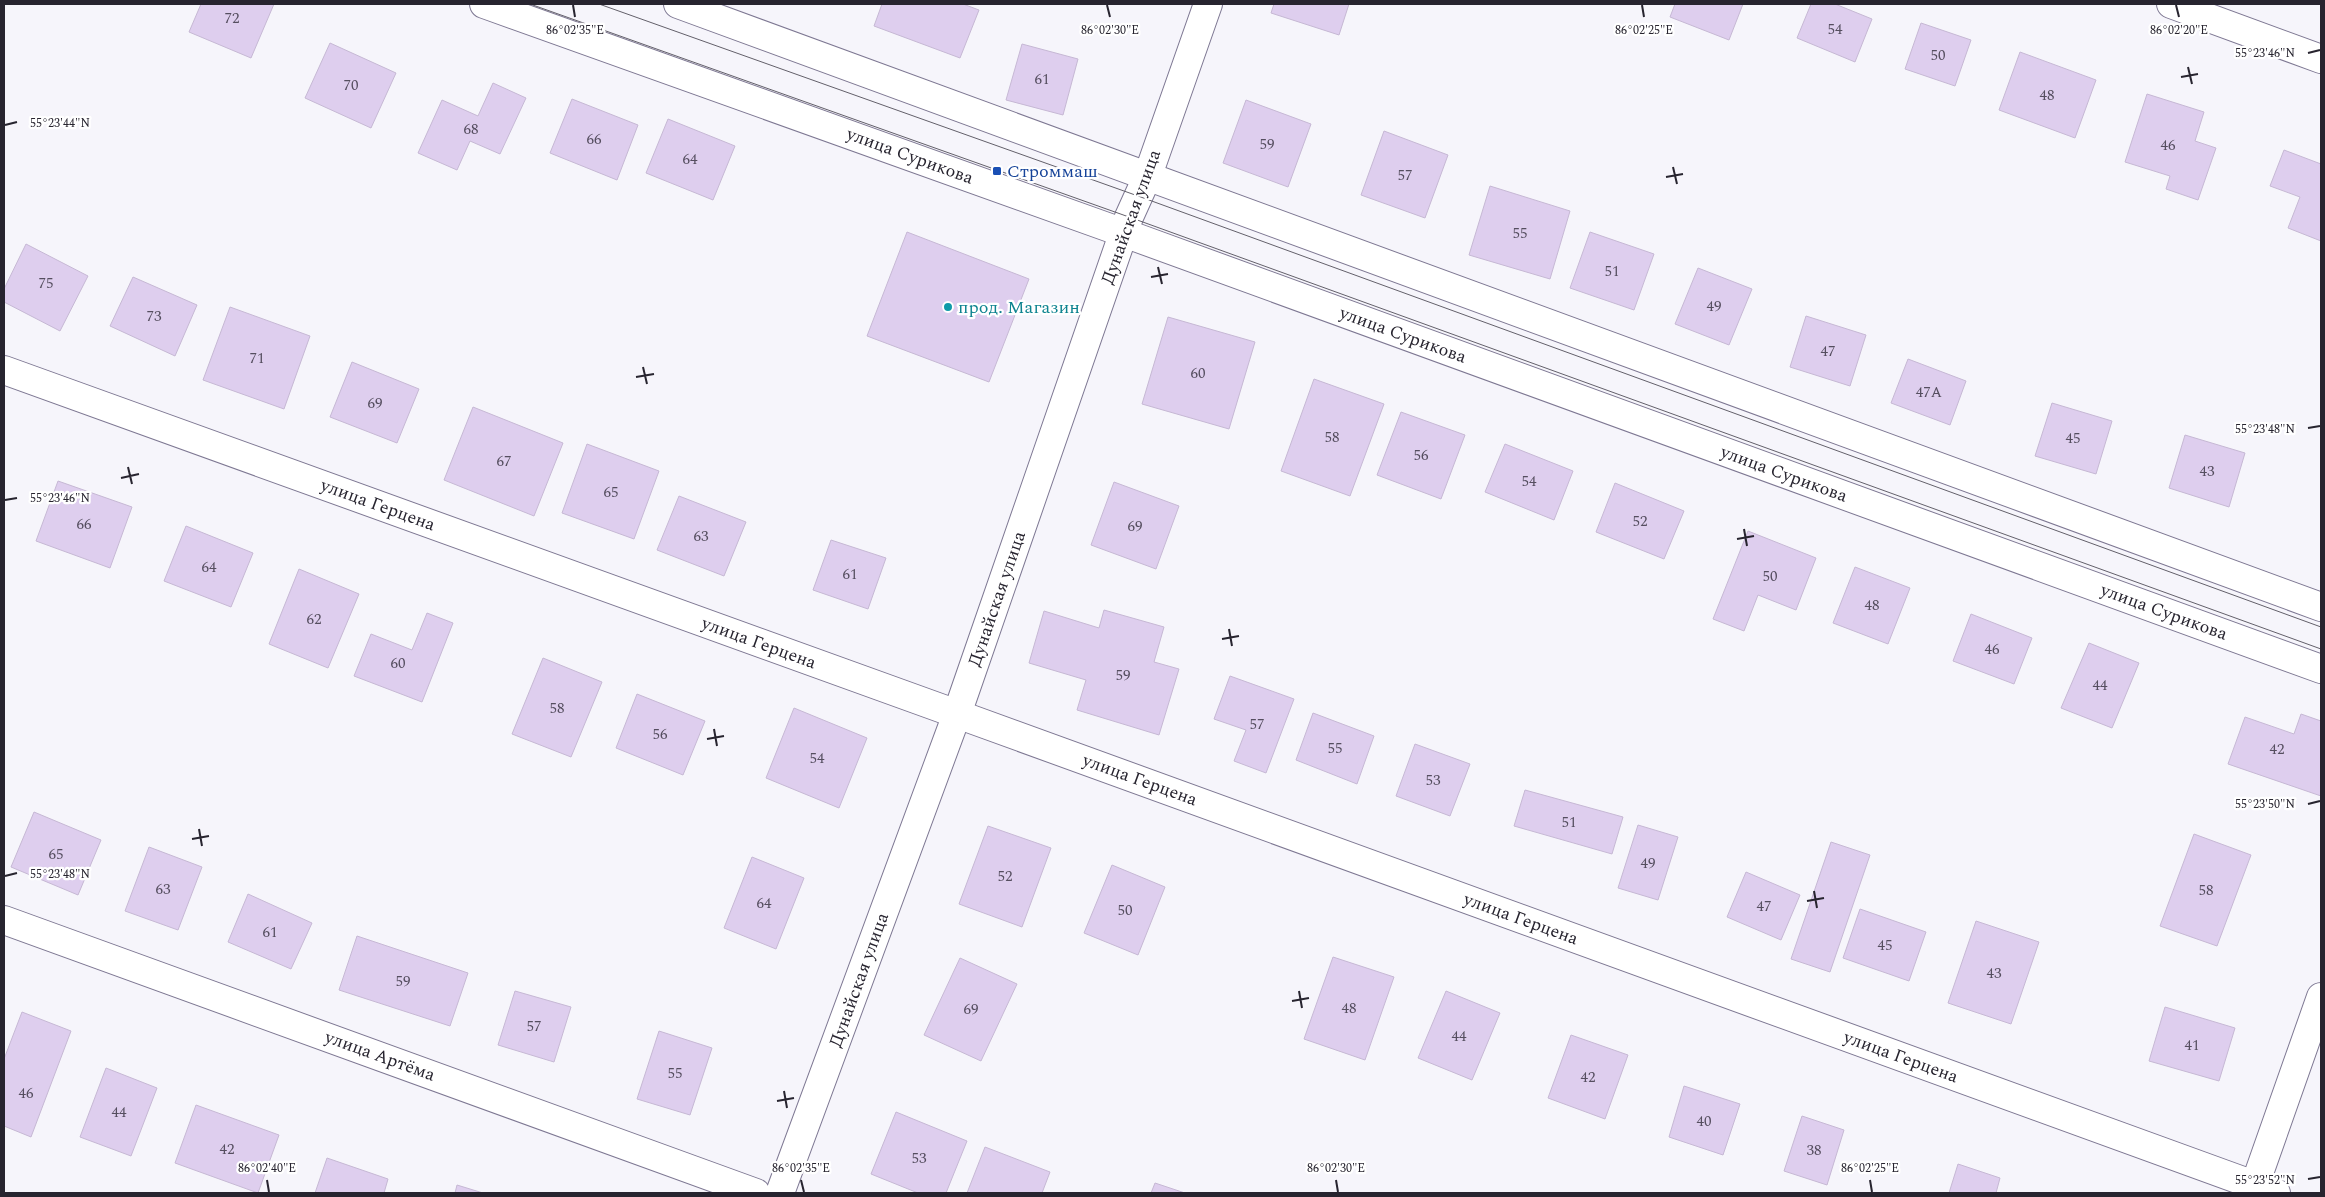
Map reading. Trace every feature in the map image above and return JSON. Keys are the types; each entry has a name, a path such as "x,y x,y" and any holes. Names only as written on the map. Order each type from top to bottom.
{"street":[{"name":"улица Сурикова","path":"484,4 1124,233 2321,669"},
{"path":"678,4 1148,174 2321,607"},
{"name":"Дунайская улица","path":"780,1193 957,714 1129,217 1148,174 1208,4"},
{"path":"2172,4 2321,59"},
{"name":"улица Герцена","path":"4,370 957,714 2261,1191"},
{"name":"улица Артёма","path":"4,920 756,1193"},
{"path":"2261,1191 2321,997"}],"building":[{"path":"201,4 274,4 251,58 189,32"},
{"path":"882,4 963,4 979,10 960,58 874,26"},
{"path":"1274,4 1349,4 1339,35 1271,13"},
{"path":"1675,4 1743,4 1729,40 1670,17"},
{"path":"1811,4 1835,4 1872,19 1855,62 1797,38"},
{"path":"1921,23 1971,40 1955,86 1905,69"},
{"path":"330,43 396,73 371,128 305,98"},
{"path":"1022,44 1078,59 1063,115 1006,100"},
{"path":"2020,52 2096,80 2075,138 1999,110"},
{"path":"493,83 526,98 500,154 470,141 457,170 418,153 442,100 478,116"},
{"path":"2147,94 2204,112 2195,141 2216,148 2198,200 2166,189 2170,176 2125,162"},
{"path":"572,99 638,125 617,180 550,153"},
{"path":"1246,100 1311,124 1288,187 1223,163"},
{"path":"668,119 735,146 713,200 646,173"},
{"path":"1384,131 1448,155 1425,218 1361,195"},
{"path":"2284,150 2321,164 2321,241 2288,228 2300,197 2270,186"},
{"path":"1490,186 1570,211 1550,279 1469,255"},
{"name":"прод. Магазин","path":"907,232 1029,279 989,382 867,336"},
{"path":"1590,232 1654,254 1634,310 1570,288"},
{"path":"26,244 88,276 60,331 4,302 4,289"},
{"path":"1698,268 1752,289 1729,345 1675,324"},
{"path":"133,277 197,305 175,356 110,326"},
{"path":"230,307 310,336 284,409 203,380"},
{"path":"1806,316 1866,335 1850,386 1790,367"},
{"path":"1168,317 1255,342 1229,429 1142,404"},
{"path":"1908,359 1966,381 1950,425 1891,403"},
{"path":"352,362 419,389 397,443 330,417"},
{"path":"1314,379 1384,404 1350,496 1281,471"},
{"path":"2052,403 2112,421 2096,474 2035,456"},
{"path":"473,407 563,443 534,516 444,480"},
{"path":"1401,412 1465,435 1441,499 1377,475"},
{"path":"2185,435 2245,453 2229,507 2169,488"},
{"path":"587,444 659,471 634,539 562,513"},
{"path":"1505,444 1573,471 1554,520 1485,492"},
{"path":"58,481 132,507 110,568 36,541"},
{"path":"1114,482 1179,506 1156,569 1091,545"},
{"path":"1615,483 1684,511 1664,559 1596,532"},
{"path":"679,496 746,522 724,576 657,550"},
{"path":"186,526 253,553 231,607 164,581"},
{"path":"1748,531 1816,558 1796,610 1758,595 1744,631 1713,619"},
{"path":"831,540 886,558 868,609 813,590"},
{"path":"1855,567 1910,588 1888,644 1833,623"},
{"path":"299,569 359,594 328,668 269,644"},
{"path":"1104,610 1164,627 1154,662 1179,669 1159,735 1077,710 1086,680 1029,663 1044,611 1099,628"},
{"path":"427,613 453,623 422,702 354,676 371,634 412,650"},
{"path":"1971,614 2032,638 2014,684 1953,661"},
{"path":"2089,643 2139,663 2112,728 2061,708"},
{"path":"543,658 602,682 571,757 512,734"},
{"path":"1230,676 1294,699 1266,773 1234,761 1246,730 1214,719"},
{"path":"637,694 705,721 683,775 616,748"},
{"path":"794,708 867,738 839,808 766,778"},
{"path":"1313,713 1374,736 1357,784 1296,760"},
{"path":"2301,714 2321,721 2321,796 2228,764 2245,717 2294,734"},
{"path":"1415,744 1470,764 1450,816 1396,796"},
{"path":"1525,790 1623,817 1612,854 1514,826"},
{"path":"34,812 101,840 78,895 11,867"},
{"path":"1638,825 1678,837 1658,900 1618,888"},
{"path":"988,826 1051,848 1022,927 959,904"},
{"path":"2194,834 2251,855 2217,946 2160,926"},
{"path":"1831,842 1870,855 1830,972 1791,959"},
{"path":"149,847 202,867 178,930 125,911"},
{"path":"752,857 804,878 776,949 724,928"},
{"path":"1112,865 1165,887 1138,955 1084,933"},
{"path":"1746,872 1800,895 1781,940 1727,917"},
{"path":"248,894 312,923 291,969 228,942"},
{"path":"1860,909 1926,932 1909,981 1843,958"},
{"path":"1976,921 2039,942 2011,1024 1948,1003"},
{"path":"357,936 468,973 450,1026 339,990"},
{"path":"1333,957 1394,977 1365,1060 1304,1039"},
{"path":"960,958 1017,984 981,1061 924,1035"},
{"path":"515,991 571,1007 554,1062 498,1045"},
{"path":"1446,991 1500,1013 1472,1080 1418,1058"},
{"path":"2165,1007 2235,1028 2219,1081 2149,1061"},
{"path":"22,1012 71,1031 31,1137 4,1126 4,1059"},
{"path":"659,1031 712,1048 690,1115 637,1099"},
{"path":"1571,1035 1628,1055 1605,1119 1548,1098"},
{"path":"106,1068 157,1088 131,1156 80,1137"},
{"path":"1684,1086 1740,1104 1723,1155 1669,1137"},
{"path":"196,1105 279,1135 258,1193 175,1163"},
{"path":"896,1112 967,1141 946,1193 918,1193 871,1174"},
{"path":"1802,1116 1844,1130 1827,1185 1784,1171"},
{"path":"985,1147 1050,1172 1042,1193 967,1193"},
{"path":"327,1158 388,1179 384,1193 315,1193"},
{"path":"1958,1164 2000,1178 1996,1193 1949,1193"},
{"path":"1155,1183 1185,1193 1151,1193"},
{"path":"457,1185 483,1193 455,1193"}],"tram line":[{"path":"530,4 1129,217 2321,649"},
{"path":"599,4 1138,196 2321,627"}],"place":[{"name":"Строммаш","path":"997,171"},
{"name":"прод. Магазин","path":"948,307"}]}
